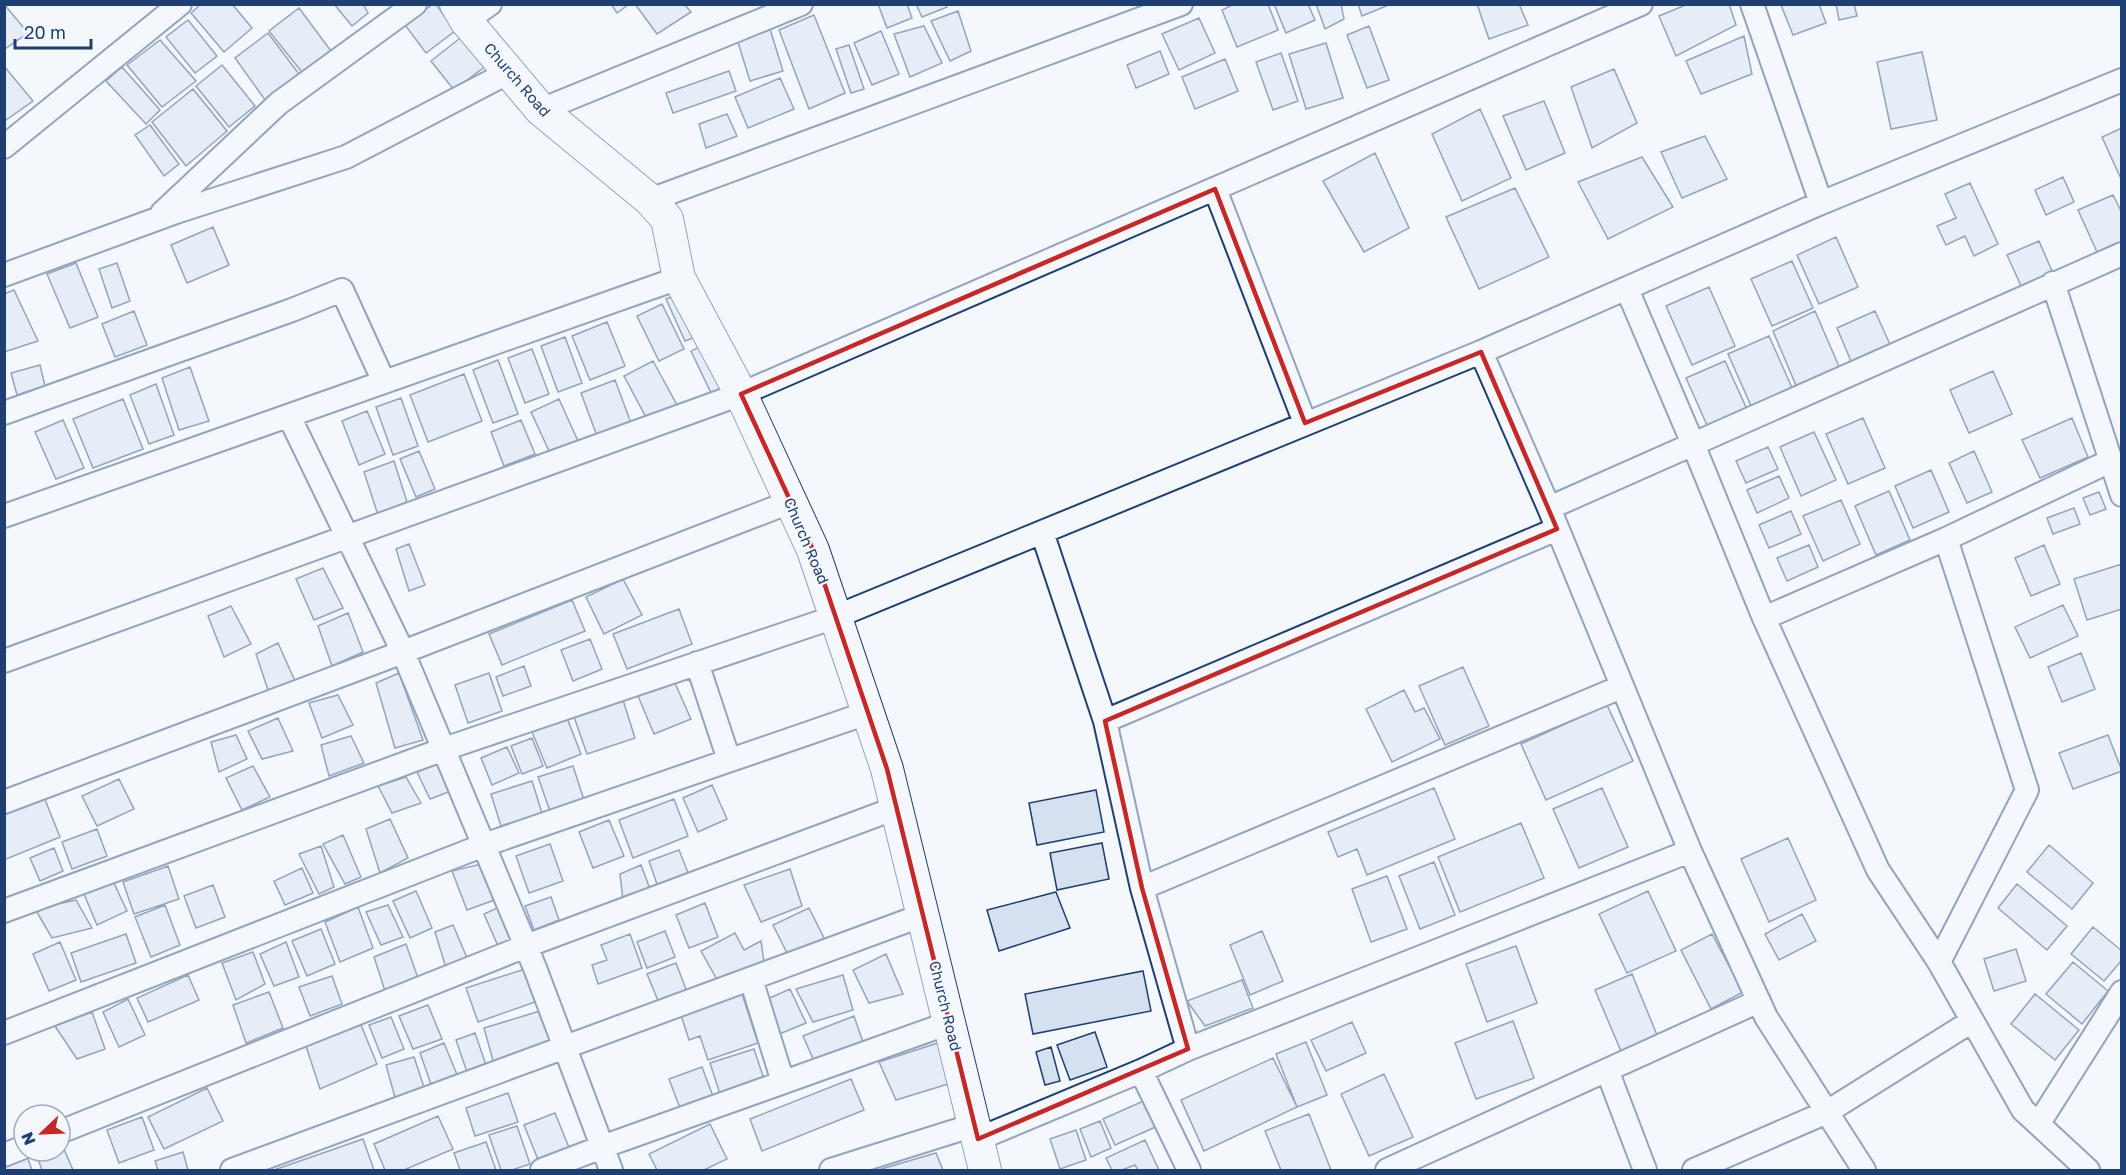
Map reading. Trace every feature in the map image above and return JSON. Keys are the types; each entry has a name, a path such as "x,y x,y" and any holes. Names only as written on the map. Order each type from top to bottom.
{"main road":[{"name":"Church Road","path":"471,10 509,72 541,110 650,201 667,219 679,278 741,394 813,550 887,769 985,1170"}],"street":[{"path":"4,147 180,4"},
{"path":"154,220 279,103 415,4"},
{"path":"541,110 801,4"},
{"path":"650,201 1181,4"},
{"path":"4,661 741,394 1641,4"},
{"path":"1752,4 1821,203"},
{"path":"4,275 154,220 346,157 509,72"},
{"path":"4,911 444,749 835,616 1481,352 1821,203 2121,80"},
{"path":"1215,189 1305,423"},
{"path":"1105,722 1553,519 1693,444 2121,254"},
{"path":"5,516 679,278"},
{"path":"2053,283 2121,495"},
{"path":"1627,289 1764,618 1878,870 1939,962 2023,1110 2088,1170"},
{"path":"4,413 342,290 384,382"},
{"path":"1481,352 1553,519 1690,851 1766,1017 1864,1170"},
{"path":"289,416 403,652 526,945 611,1170"},
{"path":"1764,618 1946,539 2110,461"},
{"path":"4,802 403,652 790,502"},
{"path":"1042,531 1105,722 1142,888 1188,1049"},
{"path":"1939,962 2026,790 1946,539"},
{"path":"697,663 729,760"},
{"path":"1142,888 1621,687"},
{"path":"4,1033 484,844 867,713"},
{"path":"72,1127 526,945 896,808"},
{"path":"831,1170 976,1132 1141,1071 1188,1049 1690,851"},
{"path":"232,1170 923,915"},
{"path":"751,979 783,1082"},
{"path":"2038,1123 2121,992"},
{"path":"1387,1170 1759,1001"},
{"path":"1694,1170 1827,1112 1972,1020"},
{"path":"542,1170 949,1023"},
{"path":"1141,1071 1189,1170"},
{"path":"1607,1071 1645,1170"}],"highlighted area":[{"path":"1215,189 1305,423 1481,352 1557,529 1105,721 1142,888 1188,1049 978,1139 887,769 813,550 741,394"}],"building":[{"path":"4,4 28,33 5,49 4,49"},
{"path":"201,4 232,4 252,28 224,52 191,13"},
{"path":"334,4 363,4 368,13 352,26"},
{"path":"436,4 455,31 426,53 405,25"},
{"path":"611,4 629,4 617,13"},
{"path":"635,4 684,4 691,12 657,34"},
{"path":"878,4 907,4 912,18 887,28"},
{"path":"916,4 946,4 947,7 922,17"},
{"path":"1234,4 1268,4 1278,30 1237,47 1222,10"},
{"path":"1274,4 1308,4 1315,20 1286,33"},
{"path":"1316,4 1341,4 1344,19 1325,29"},
{"path":"1358,4 1391,4 1362,16"},
{"path":"1477,4 1519,4 1528,25 1489,39"},
{"path":"1688,4 1729,4 1736,25 1676,56 1659,16"},
{"path":"1819,4 1826,23 1793,35 1781,5"},
{"path":"1836,4 1854,4 1857,16 1839,20"},
{"path":"299,8 334,55 305,76 269,31"},
{"path":"958,11 971,51 950,61 931,21"},
{"path":"814,15 845,93 809,109 779,30"},
{"path":"1199,18 1215,53 1179,70 1162,34"},
{"path":"188,20 217,56 195,73 166,37"},
{"path":"924,26 942,63 910,77 894,34"},
{"path":"1369,26 1389,80 1367,88 1347,35"},
{"path":"770,29 783,71 750,81 737,39"},
{"path":"881,31 899,74 872,85 854,43"},
{"path":"268,33 302,78 268,104 235,58"},
{"path":"464,35 487,65 454,90 431,61"},
{"path":"1744,36 1752,74 1701,94 1686,61"},
{"path":"160,40 196,81 162,107 127,65"},
{"path":"1326,43 1343,98 1306,109 1289,54"},
{"path":"849,45 864,89 851,93 836,49"},
{"path":"1160,51 1169,74 1136,88 1127,65"},
{"path":"1922,52 1937,120 1891,129 1877,62"},
{"path":"1281,53 1298,101 1273,110 1256,62"},
{"path":"1225,59 1238,91 1195,109 1182,77"},
{"path":"222,65 255,106 229,127 196,86"},
{"path":"4,66 33,101 6,120 4,118"},
{"path":"122,67 160,110 146,124 106,81"},
{"path":"1614,69 1637,123 1592,148 1571,87"},
{"path":"729,71 736,91 673,113 666,93"},
{"path":"780,78 794,109 748,128 735,97"},
{"path":"193,89 227,131 186,166 152,122"},
{"path":"1544,101 1565,153 1526,170 1503,116"},
{"path":"1480,109 1511,178 1462,201 1432,134"},
{"path":"727,114 737,136 706,148 699,124"},
{"path":"150,125 179,164 164,176 135,135"},
{"path":"2122,128 2122,181 2102,137"},
{"path":"1705,136 1727,179 1682,198 1661,152"},
{"path":"1375,153 1409,228 1364,252 1323,181"},
{"path":"1642,157 1673,207 1608,239 1578,182"},
{"path":"2063,177 2074,202 2046,215 2035,190"},
{"path":"1970,183 1998,244 1974,256 1965,236 1946,245 1937,226 1956,218 1945,194"},
{"path":"1515,188 1549,257 1479,289 1446,217"},
{"path":"2113,195 2122,213 2122,254 2102,263 2078,210"},
{"path":"213,227 229,265 187,283 171,245"},
{"path":"1836,237 1858,287 1819,304 1797,255"},
{"path":"2039,241 2058,285 2027,299 2007,255"},
{"path":"1792,261 1813,308 1772,326 1751,279"},
{"path":"76,263 98,317 70,328 47,274"},
{"path":"117,263 130,301 112,308 99,269"},
{"path":"1709,287 1735,346 1692,365 1666,306"},
{"path":"14,290 38,341 4,352 4,294"},
{"path":"681,293 700,335 685,341 666,299"},
{"path":"662,304 684,349 659,361 637,316"},
{"path":"134,311 147,345 115,357 102,324"},
{"path":"1815,311 1841,371 1798,390 1773,331"},
{"path":"1875,311 1892,349 1853,366 1837,328"},
{"path":"607,322 625,366 590,380 572,336"},
{"path":"1769,336 1793,390 1752,408 1728,354"},
{"path":"565,337 582,383 558,392 541,346"},
{"path":"706,344 727,388 712,395 691,351"},
{"path":"532,349 549,394 525,403 508,358"},
{"path":"498,360 518,414 493,423 473,370"},
{"path":"653,361 677,405 648,421 624,376"},
{"path":"1725,361 1750,416 1711,434 1686,378"},
{"path":"40,365 45,386 17,395 11,373"},
{"path":"190,367 209,421 179,430 162,378"},
{"path":"1993,371 2012,414 1969,433 1950,390"},
{"path":"464,374 482,421 428,442 410,395"},
{"path":"615,380 631,423 597,436 581,393"},
{"path":"156,384 174,435 149,444 130,395"},
{"path":"401,398 418,446 393,455 376,407"},
{"path":"123,399 143,449 93,468 73,419"},
{"path":"559,399 578,441 550,453 531,412"},
{"path":"367,411 385,454 359,465 342,421"},
{"path":"1863,418 1885,468 1848,484 1826,434"},
{"path":"2072,418 2088,457 2040,478 2022,440"},
{"path":"63,420 84,468 56,479 35,432"},
{"path":"521,420 535,454 504,466 491,432"},
{"path":"1814,432 1836,480 1801,496 1780,447"},
{"path":"1768,447 1778,469 1746,483 1736,461"},
{"path":"419,451 435,489 416,497 400,459"},
{"path":"1974,451 1992,492 1967,503 1949,463"},
{"path":"394,461 407,502 378,515 364,472"},
{"path":"1931,470 1949,512 1913,528 1895,486"},
{"path":"1779,476 1789,498 1757,513 1747,490"},
{"path":"1889,491 1910,540 1876,555 1855,506"},
{"path":"2099,492 2106,509 2090,515 2083,498"},
{"path":"1841,500 1860,544 1823,561 1803,516"},
{"path":"2074,508 2080,524 2053,534 2047,518"},
{"path":"1791,511 1801,534 1769,548 1759,525"},
{"path":"409,544 425,585 409,591 396,549"},
{"path":"1809,545 1818,567 1787,581 1777,558"},
{"path":"2044,545 2060,584 2031,596 2015,558"},
{"path":"2122,564 2122,609 2087,620 2074,579"},
{"path":"323,568 343,608 314,620 296,579"},
{"path":"623,579 642,615 604,634 586,597"},
{"path":"572,600 585,631 502,665 489,634"},
{"path":"2063,605 2078,636 2030,658 2015,627"},
{"path":"231,606 251,644 224,657 208,616"},
{"path":"679,609 692,644 627,669 613,634"},
{"path":"348,613 363,652 332,666 318,626"},
{"path":"590,639 602,669 573,681 561,650"},
{"path":"278,643 295,681 268,690 256,654"},
{"path":"2081,653 2095,689 2062,702 2048,667"},
{"path":"524,666 531,686 503,696 496,677"},
{"path":"1463,667 1489,726 1445,745 1419,686"},
{"path":"399,673 423,740 395,748 376,683"},
{"path":"489,673 502,711 468,723 455,685"},
{"path":"674,681 691,719 654,734 638,696"},
{"path":"1404,690 1415,712 1424,708 1440,739 1392,762 1366,709"},
{"path":"338,695 353,725 322,738 309,703"},
{"path":"622,697 635,738 587,754 573,714"},
{"path":"1607,705 1633,761 1546,800 1521,744"},
{"path":"278,718 293,751 262,759 248,731"},
{"path":"567,718 581,754 547,768 532,732"},
{"path":"236,735 247,759 219,772 211,742"},
{"path":"2108,735 2122,771 2073,789 2059,753"},
{"path":"351,736 364,763 329,776 321,745"},
{"path":"532,738 543,766 522,774 511,746"},
{"path":"507,747 519,773 492,785 481,758"},
{"path":"439,763 451,791 430,799 417,772"},
{"path":"253,766 270,797 242,810 226,778"},
{"path":"573,766 585,803 551,814 538,777"},
{"path":"406,777 421,803 392,813 378,786"},
{"path":"119,779 134,809 97,826 82,796"},
{"path":"532,781 542,813 501,826 491,794"},
{"path":"712,785 727,819 698,832 683,798"},
{"path":"1434,788 1455,839 1367,875 1357,849 1338,857 1328,832"},
{"path":"1602,788 1628,847 1579,868 1553,809"},
{"path":"1096,790 1104,832 1037,845 1029,803"},
{"path":"44,797 60,837 4,860 4,814"},
{"path":"674,799 688,836 633,858 619,820"},
{"path":"390,819 408,858 380,873 366,829"},
{"path":"609,820 624,856 593,868 579,832"},
{"path":"1521,823 1544,878 1460,912 1438,857"},
{"path":"97,829 107,856 72,869 62,842"},
{"path":"343,835 361,877 345,884 323,844"},
{"path":"1788,838 1816,900 1769,922 1741,859"},
{"path":"1102,843 1109,879 1057,890 1050,853"},
{"path":"550,844 563,881 529,893 516,856"},
{"path":"2049,845 2093,883 2072,909 2027,872"},
{"path":"321,846 334,887 319,894 299,854"},
{"path":"54,848 63,871 40,881 30,858"},
{"path":"679,850 689,875 658,887 649,861"},
{"path":"1434,862 1455,915 1420,929 1399,876"},
{"path":"481,864 497,899 467,910 452,871"},
{"path":"641,865 650,889 623,900 620,874"},
{"path":"168,866 179,899 134,914 123,882"},
{"path":"302,868 313,893 285,905 274,881"},
{"path":"790,869 802,906 761,922 744,885"},
{"path":"1387,876 1407,929 1371,942 1352,889"},
{"path":"113,881 127,911 97,925 84,894"},
{"path":"2017,884 2067,926 2047,950 1998,908"},
{"path":"213,885 225,917 196,928 184,896"},
{"path":"416,891 432,928 410,938 393,901"},
{"path":"1648,891 1676,951 1627,973 1599,914"},
{"path":"1056,892 1070,928 999,951 987,910"},
{"path":"551,897 559,920 534,930 525,906"},
{"path":"76,900 92,928 52,938 35,909"},
{"path":"705,903 718,937 689,948 676,915"},
{"path":"165,905 180,945 151,957 135,917"},
{"path":"388,905 403,937 381,945 366,912"},
{"path":"358,907 373,948 340,962 325,922"},
{"path":"499,907 513,939 498,946 484,914"},
{"path":"809,908 825,940 789,957 773,925"},
{"path":"1802,914 1816,941 1779,960 1765,934"},
{"path":"453,925 468,960 446,968 435,932"},
{"path":"2093,927 2122,951 2122,960 2104,981 2071,954"},
{"path":"321,929 335,964 307,976 292,941"},
{"path":"665,931 675,957 647,968 637,942"},
{"path":"1262,931 1283,981 1250,995 1230,945"},
{"path":"735,933 744,950 761,941 764,962 720,985 701,951"},
{"path":"126,934 136,963 81,982 71,953"},
{"path":"630,934 642,968 598,984 592,965 607,960 601,945"},
{"path":"1712,934 1743,992 1711,1009 1681,950"},
{"path":"60,942 76,980 49,991 33,954"},
{"path":"286,942 299,977 274,986 260,954"},
{"path":"406,944 418,978 385,991 374,957"},
{"path":"1516,946 1537,1003 1487,1022 1466,964"},
{"path":"2016,949 2026,981 1994,991 1984,959"},
{"path":"253,952 265,984 236,1000 222,963"},
{"path":"886,954 903,994 869,1003 853,970"},
{"path":"2073,962 2108,991 2082,1024 2046,994"},
{"path":"676,963 687,992 659,1003 647,974"},
{"path":"525,969 535,1002 478,1022 466,988"},
{"path":"1143,971 1151,1011 1033,1034 1025,994"},
{"path":"1632,974 1657,1035 1621,1051 1595,990"},
{"path":"188,975 199,1000 148,1022 137,998"},
{"path":"843,975 853,1010 813,1022 796,989"},
{"path":"332,976 342,1004 310,1016 299,987"},
{"path":"1242,980 1253,1008 1205,1026 1187,1001"},
{"path":"790,989 806,1023 777,1035 763,1001"},
{"path":"269,992 283,1028 246,1043 233,1005"},
{"path":"742,994 758,1043 708,1060 700,1036 689,1040 681,1015"},
{"path":"2035,994 2079,1030 2055,1060 2011,1024"},
{"path":"128,999 145,1035 119,1047 103,1012"},
{"path":"428,1005 442,1039 413,1049 399,1016"},
{"path":"540,1011 553,1043 494,1064 484,1028"},
{"path":"92,1012 105,1049 77,1059 55,1026"},
{"path":"854,1016 865,1048 815,1063 803,1036"},
{"path":"391,1017 404,1049 382,1058 369,1025"},
{"path":"1513,1021 1534,1078 1476,1099 1455,1043"},
{"path":"1352,1022 1366,1053 1326,1071 1311,1040"},
{"path":"361,1025 377,1064 320,1089 306,1046"},
{"path":"1095,1032 1107,1067 1070,1080 1057,1045"},
{"path":"475,1033 486,1065 467,1072 456,1040"},
{"path":"944,1041 958,1081 896,1100 879,1062"},
{"path":"1306,1042 1327,1095 1297,1107 1276,1054"},
{"path":"444,1043 458,1077 432,1087 420,1053"},
{"path":"1051,1047 1060,1081 1045,1085 1036,1052"},
{"path":"754,1049 764,1079 720,1094 710,1063"},
{"path":"414,1057 425,1090 396,1101 386,1065"},
{"path":"1273,1058 1297,1107 1204,1151 1181,1100"},
{"path":"702,1067 714,1099 681,1111 669,1079"},
{"path":"1384,1074 1413,1137 1369,1156 1341,1094"},
{"path":"851,1079 864,1110 762,1151 750,1119"},
{"path":"207,1088 223,1121 164,1149 148,1117"},
{"path":"508,1093 518,1122 475,1136 466,1108"},
{"path":"1148,1099 1160,1125 1115,1145 1103,1119"},
{"path":"555,1113 570,1150 539,1162 524,1125"},
{"path":"1309,1114 1331,1170 1281,1170 1265,1131"},
{"path":"438,1116 453,1149 404,1170 385,1170 374,1144"},
{"path":"142,1117 154,1150 119,1163 107,1130"},
{"path":"1100,1121 1111,1148 1091,1157 1080,1129"},
{"path":"710,1124 727,1159 704,1170 657,1170 649,1154"},
{"path":"517,1126 530,1164 512,1170 501,1170 489,1135"},
{"path":"1076,1130 1086,1160 1060,1169 1050,1139"},
{"path":"363,1139 374,1170 274,1170"},
{"path":"1145,1140 1159,1170 1138,1170 1135,1165 1122,1170 1112,1170 1106,1158"},
{"path":"486,1142 496,1170 460,1170 454,1153"},
{"path":"183,1152 188,1170 158,1170 155,1161"},
{"path":"936,1153 943,1170 878,1170"},
{"path":"12,1159 12,1163 29,1163 32,1170 4,1170 4,1162"},
{"path":"39,1163 70,1163 73,1170 42,1170"}]}
